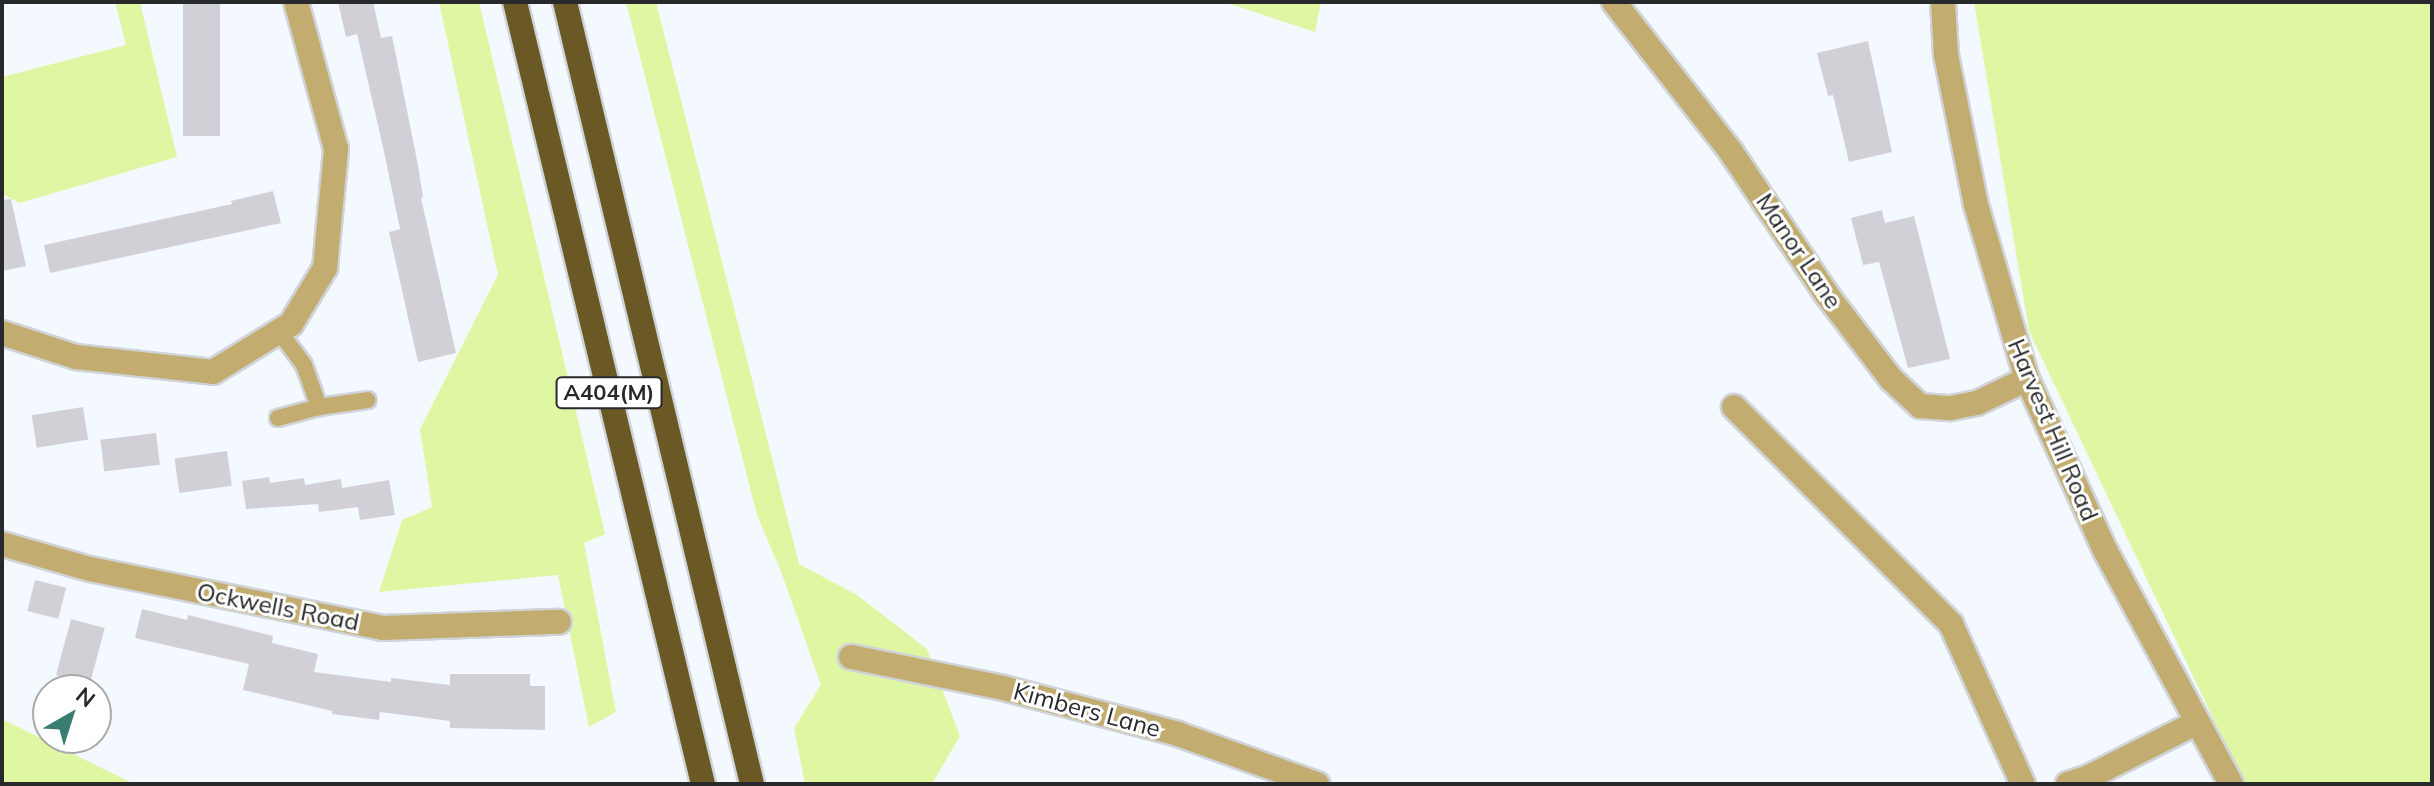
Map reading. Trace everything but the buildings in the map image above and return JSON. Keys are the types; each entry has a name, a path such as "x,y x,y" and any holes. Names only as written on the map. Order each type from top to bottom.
{"highway":[{"name":"A404(M)","path":"515,2 703,784"},
{"name":"A404(M)","path":"565,2 752,784"}],"street":[{"path":"2,333 76,357 213,372 291,324 325,268 336,149 296,2"},
{"name":"Manor Lane","path":"1614,2 1731,152 1836,307 1891,379 1920,406 1951,408 1977,403 2027,379"},
{"name":"Harvest Hill Road","path":"1943,2 1946,55 1976,205 1993,275 2027,379 2105,550 2231,784"},
{"path":"1734,407 1951,624 2023,784"},
{"name":"Ockwells Road","path":"2,544 90,569 383,628 559,622"},
{"name":"Kimbers Lane","path":"851,657 1003,688 1178,734 1317,784"},
{"path":"2083,782 2196,723"}],"lane":[{"path":"279,331 304,365 319,407"},
{"path":"278,418 319,407 368,400"}],"green space":[{"path":"115,2 140,2 177,157 20,203 2,194 2,77 126,45"},
{"path":"439,2 479,2 605,534 584,543 616,712 589,727 558,575 379,592 402,520 432,507 420,429 498,275"},
{"path":"626,2 656,2 799,564 857,595 927,649 960,736 932,784 805,784 794,728 821,685 782,574 757,515"},
{"path":"1224,2 1321,2 1315,32"},
{"path":"1974,2 2432,2 2432,784 2246,784 2239,773 2029,331"},
{"path":"2,719 32,734 32,754 73,754 134,784 2,784"}]}
